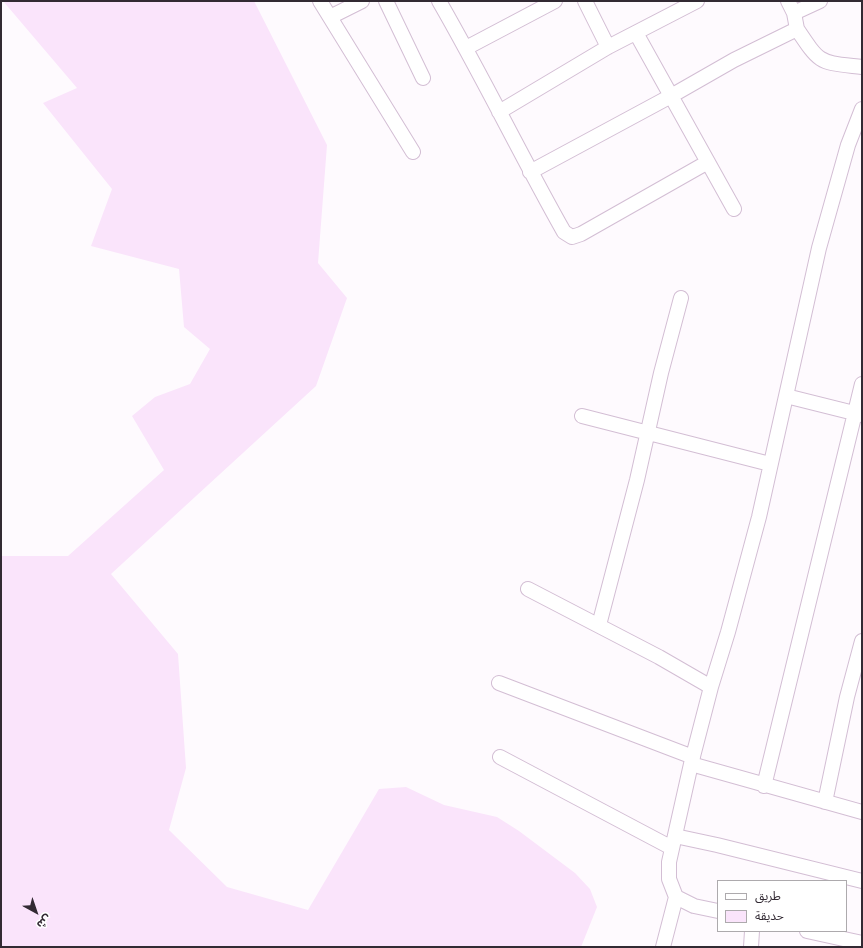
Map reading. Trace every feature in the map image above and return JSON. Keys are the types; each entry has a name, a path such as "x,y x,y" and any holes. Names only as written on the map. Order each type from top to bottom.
{"street":[{"path":"320,1 413,152"},
{"path":"330,17 362,1"},
{"path":"386,1 424,78"},
{"path":"439,1 466,48 530,172 564,232 572,237 580,234 708,162"},
{"path":"466,48 555,1"},
{"path":"585,1 608,47"},
{"path":"499,112 608,47 698,1"},
{"path":"820,1 791,7 797,29 816,56 827,63 862,67"},
{"path":"530,172 671,96 734,60 797,29"},
{"path":"636,33 734,209"},
{"path":"663,947 676,897 669,879 669,862 692,761 710,687 728,632 757,525 819,248 848,145 862,109"},
{"path":"599,625 649,434 661,372 681,298"},
{"path":"764,786 858,414 862,384"},
{"path":"786,396 858,414"},
{"path":"582,416 770,464"},
{"path":"528,589 599,625 710,687"},
{"path":"825,802 847,697 862,641"},
{"path":"499,683 692,761 764,786 862,812"},
{"path":"500,757 674,842 717,845 862,881"},
{"path":"676,897 694,906 717,911"},
{"path":"751,947 752,932"},
{"path":"811,932 853,943"}],"green space":[{"path":"3,1 254,1 327,145 318,263 347,298 316,386 111,574 178,654 186,768 169,830 227,887 308,910 379,789 406,787 444,805 497,817 519,831 575,873 590,889 597,907 581,947 1,947 1,556 68,556 164,470 132,416 155,397 190,384 210,349 184,327 179,269 91,246 112,189 43,103 77,88"}]}
